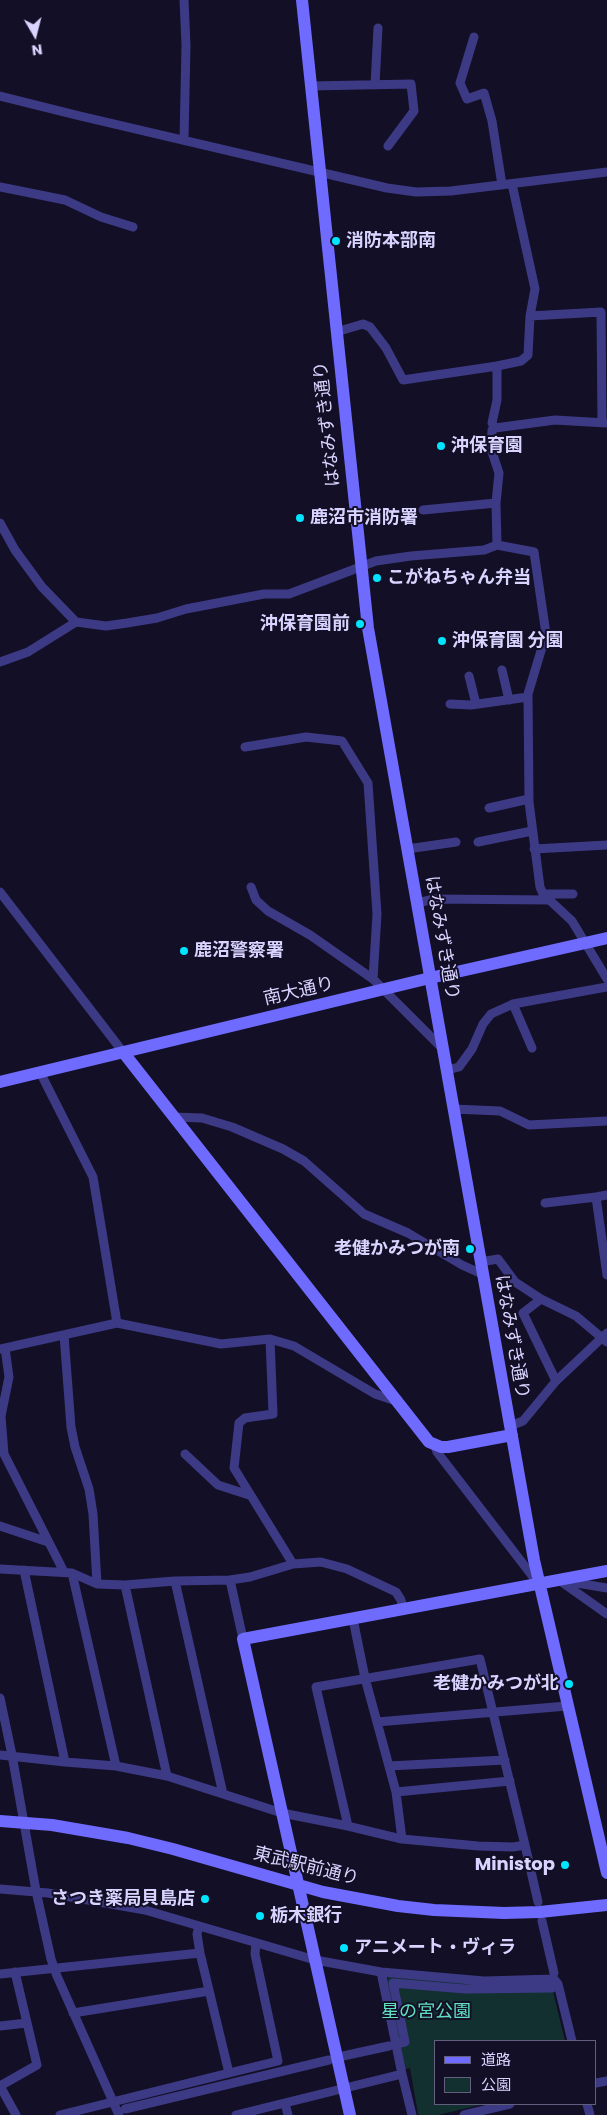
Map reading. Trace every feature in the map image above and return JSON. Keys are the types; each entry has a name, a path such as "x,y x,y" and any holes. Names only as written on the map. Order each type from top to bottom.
{"street":[{"path":"184,0 186,45 184,140"},
{"name":"はなみずき通り","path":"302,0 360,567 368,628 539,1584 607,1873"},
{"path":"375,85 378,28"},
{"path":"474,37 460,84 467,99 484,93 492,121 502,185"},
{"path":"310,86 411,84 414,111 388,146"},
{"path":"0,96 387,188 416,192 451,191 607,172"},
{"path":"336,332 363,324 370,327 386,348 403,380 521,361 528,355 530,316 535,288 512,184"},
{"path":"0,187 65,200 101,217 133,227"},
{"path":"497,545 496,503 499,473 491,449 490,438 492,430 495,428 555,420 605,422 601,312 530,316"},
{"path":"495,428 492,423 497,400 497,366"},
{"path":"423,510 496,503"},
{"path":"0,522 15,550 42,587 76,622 106,626 157,618 186,608 264,594 289,594 360,567 385,560 484,550 497,545 534,552 546,634 528,697 529,799 540,888 546,897 572,921 607,979"},
{"path":"0,662 28,652 76,622"},
{"path":"502,670 509,700"},
{"path":"469,676 476,704"},
{"path":"450,704 476,704 528,697"},
{"path":"245,747 306,737 342,741 368,783 376,914 373,979"},
{"path":"489,808 529,799"},
{"path":"478,842 532,831"},
{"path":"407,850 456,842"},
{"path":"534,849 607,845"},
{"path":"251,887 256,900 268,911 310,934 373,979 443,1049"},
{"path":"0,892 424,1437 435,1446 443,1460 539,1584"},
{"path":"417,903 434,899 546,897 573,894"},
{"name":"南大通り","path":"0,1082 430,978 607,938"},
{"path":"447,1070 459,1066 472,1049 483,1024 491,1014 513,1004 607,987"},
{"path":"513,1004 532,1048"},
{"path":"40,1072 93,1177 116,1323"},
{"path":"453,1109 500,1111 529,1125 607,1121"},
{"path":"174,1117 202,1118 232,1127 283,1148 304,1161 364,1214 408,1233 462,1266 481,1268 498,1259 516,1282 542,1299 576,1316 605,1337 556,1381 523,1421 511,1430 448,1447 435,1446"},
{"path":"545,1203 596,1198 607,1195"},
{"path":"596,1198 605,1246 607,1275"},
{"path":"542,1299 523,1313 556,1381"},
{"path":"116,1766 68,1572 48,1542 4,1454 1,1416 9,1377 3,1348 116,1323 221,1344 270,1338 294,1346 375,1394 396,1401"},
{"path":"64,1335 71,1427 75,1447 89,1490 93,1514 96,1584"},
{"path":"270,1338 273,1414 245,1418 239,1423 234,1468 293,1564"},
{"path":"185,1454 218,1485 249,1495"},
{"path":"0,1526 48,1542"},
{"path":"0,1569 68,1572 96,1584 125,1585 175,1581 230,1580 250,1577 293,1564 321,1562 347,1569 396,1592 401,1600 403,1609"},
{"path":"24,1570 65,1762"},
{"path":"243,1639 607,1571"},
{"path":"230,1580 350,2115"},
{"path":"559,1580 607,1588"},
{"path":"559,1580 607,1614"},
{"path":"175,1581 223,1794"},
{"path":"125,1585 167,1776"},
{"path":"352,1619 365,1678 396,1792 402,1839"},
{"path":"348,1826 316,1687 480,1659 495,1714 538,1902"},
{"path":"0,1700 12,1755 36,1891 54,1968 112,2102 122,2112 329,2060"},
{"path":"377,1722 495,1714 567,1706"},
{"path":"0,1755 116,1766 167,1776 282,1813 402,1839 478,1846 513,1847 525,1845"},
{"path":"389,1766 505,1760"},
{"path":"396,1792 510,1781"},
{"name":"東武駅前通り","path":"0,1821 81,1829 148,1842 298,1886 369,1901 442,1910 540,1912 607,1905"},
{"path":"0,1889 36,1891 145,1910 315,1960 382,1972 484,1980 554,1979 558,1984 572,2040"},
{"path":"542,1921 554,1974"},
{"path":"199,1926 197,1934 200,1953 229,2073"},
{"path":"60,2115 278,2061 255,1954 256,1943"},
{"path":"0,1974 200,1953"},
{"path":"15,1972 37,2066 0,2086 16,2115"},
{"path":"382,1972 412,2115"},
{"path":"400,2044 405,2042 392,1983 466,1989 552,1988"},
{"path":"73,2013 209,1991"},
{"path":"0,2026 26,2023"},
{"path":"343,2056 389,2046"},
{"path":"236,2115 402,2074"},
{"path":"285,2103 288,2115"},
{"path":"465,2115 506,2105"}],"green space":[{"name":"星の宮公園","path":"389,1977 479,1984 551,1983 565,2040 434,2040 434,2105 480,2105 438,2115 420,2115 418,2114 410,2068 405,2069 386,1980"}],"place":[{"name":"消防本部南","path":"336,241"},
{"name":"沖保育園","path":"441,446"},
{"name":"鹿沼市消防署","path":"300,518"},
{"name":"こがねちゃん弁当","path":"377,578"},
{"name":"沖保育園前","path":"360,624"},
{"name":"沖保育園 分園","path":"442,641"},
{"name":"鹿沼警察署","path":"184,951"},
{"name":"老健かみつが南","path":"470,1249"},
{"name":"老健かみつが北","path":"569,1684"},
{"name":"Ministop","path":"565,1865"},
{"name":"さつき薬局貝島店","path":"205,1899"},
{"name":"栃木銀行","path":"260,1916"},
{"name":"アニメート・ヴィラ","path":"344,1948"}]}
